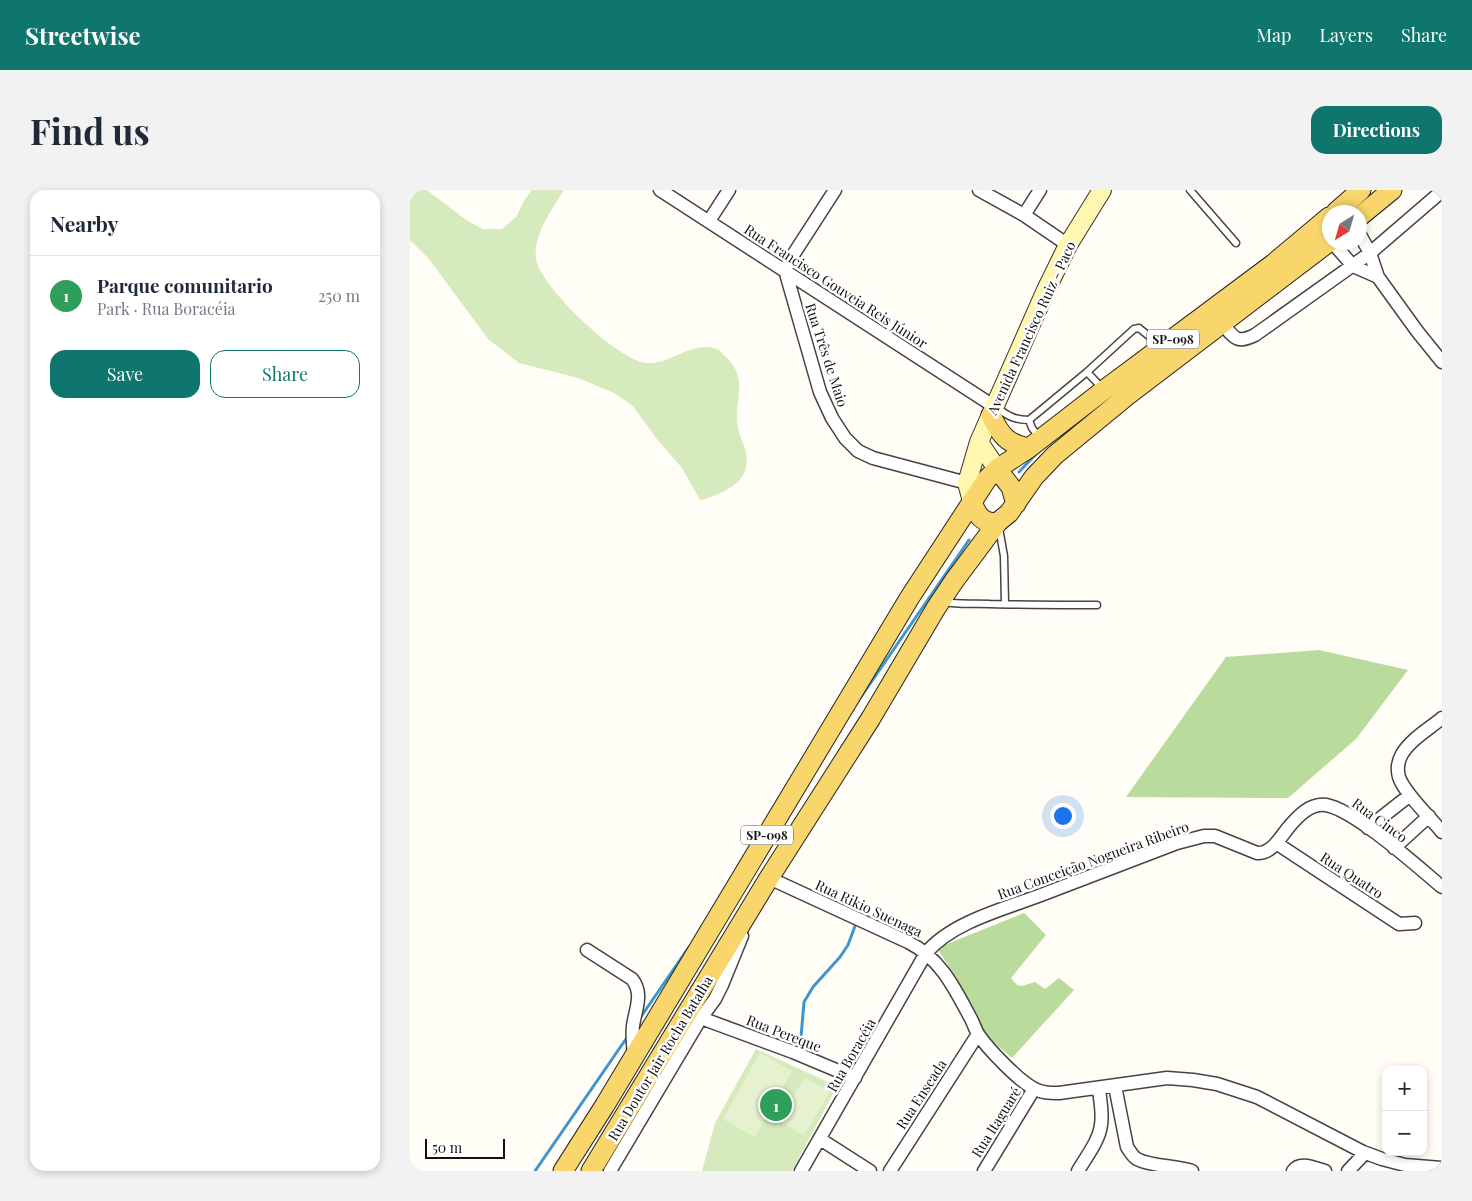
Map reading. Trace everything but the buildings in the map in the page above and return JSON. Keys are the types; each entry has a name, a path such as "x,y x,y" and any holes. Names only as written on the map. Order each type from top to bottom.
{"main road":[{"path":"1344,205 1361,190"},
{"path":"1367,211 1392,190"},
{"name":"SP-098","path":"563,1171 910,597 970,492 997,469 1035,444 1273,264 1322,224"},
{"name":"SP-098","path":"591,1171 940,602 998,522 1016,504 1034,477 1055,455 1128,395 1322,249"},
{"path":"993,411 997,427 1008,441 1020,446 1035,444"},
{"path":"997,469 1011,487 1016,504"},
{"path":"970,492 975,511 981,518 992,524 998,522"},
{"path":"852,693 865,692 869,696 869,700 852,747"}],"street":[{"name":"Rua Francisco Gouveia Reis Júnior","path":"660,190 785,270 993,411"},
{"path":"708,221 728,190"},
{"path":"785,270 835,190"},
{"path":"980,190 1024,215 1068,245"},
{"path":"1024,215 1040,190"},
{"name":"Avenida Francisco Ruiz - Paco","path":"970,492 979,442 1046,290 1068,245 1102,190"},
{"path":"1223,324 1234,338 1241,340 1255,335 1370,253 1442,191"},
{"path":"1367,247 1378,277 1442,362"},
{"path":"1338,250 1353,266 1378,277"},
{"name":"Rua Três de Maio","path":"785,270 820,392 832,418 845,438 858,451 874,458 970,492"},
{"path":"979,442 997,469"},
{"path":"1442,718 1412,742 1401,755 1398,767 1399,778 1410,795 1442,832"},
{"path":"1368,828 1410,795"},
{"name":"Rua Cinco","path":"1276,843 1303,812 1315,806 1326,805 1342,811 1368,828 1442,888"},
{"path":"1394,848 1429,816"},
{"name":"Rua Conceição Nogueira Ribeiro","path":"926,953 935,942 974,921 1177,843 1204,836 1215,836 1262,853 1276,843"},
{"name":"Rua Quatro","path":"1276,843 1399,924 1415,923"},
{"name":"Rua Rikio Suenaga","path":"769,878 908,942 926,953 950,979 978,1034 1016,1076 1034,1089 1046,1093 1059,1093 1099,1089 1167,1078 1217,1084 1257,1097 1365,1153 1405,1165 1442,1168"},
{"name":"Rua Doutor Jair Rocha Batalha","path":"610,1171 702,1018 715,1000 754,903"},
{"path":"587,950 632,979 636,984 638,1000 633,1026 634,1055"},
{"name":"Rua Boracéia","path":"801,1171 926,953"},
{"name":"Rua Pereque","path":"702,1018 855,1078"},
{"name":"Rua Enseada","path":"890,1171 978,1034"},
{"path":"1115,1086 1127,1147 1132,1155 1138,1160 1192,1171"},
{"name":"Rua Itaguaré","path":"984,1171 1034,1089"},
{"path":"1078,1171 1102,1126 1099,1089"},
{"path":"820,1139 870,1171"},
{"path":"1348,1171 1365,1153"},
{"path":"1293,1171 1294,1168 1301,1165 1325,1171"}],"lane":[{"path":"1190,190 1236,243"},
{"path":"993,411 1010,418 1029,420 1087,372 1134,329 1140,328 1162,347"},
{"path":"1087,372 1104,390"},
{"path":"1029,420 1035,444"},
{"path":"998,522 1004,556 1005,604"},
{"path":"940,602 961,605 988,603 1097,605"}],"green space":[{"path":"410,190 427,190 466,220 483,229 502,229 516,217 532,190 564,190 544,223 537,240 536,259 541,272 551,287 582,321 618,350 633,359 646,363 655,363 701,347 719,350 727,358 733,365 739,380 737,419 739,433 747,458 744,473 737,483 725,491 700,500 682,468 656,438 633,406 614,393 578,378 519,363 488,339 429,259 410,240"},
{"path":"1319,650 1408,670 1356,739 1288,798 1126,797 1226,657"},
{"path":"1024,913 1046,935 1011,978 1017,985 1022,986 1035,982 1045,989 1059,978 1074,990 1012,1058 990,1039 977,1020 956,977 937,948"},
{"path":"756,1049 837,1086 792,1171 702,1171 715,1123"},
{"path":"760,1053 792,1071 755,1137 723,1119"},
{"path":"805,1078 830,1092 804,1136 778,1120"}],"waterway":[{"path":"1019,472 1036,454"},
{"path":"854,707 969,540"},
{"path":"796,1048 801,1037 804,1002 813,987 840,957 848,945 855,926"},
{"path":"640,1018 689,947"},
{"path":"535,1171 628,1036"}],"place":[{"name":"Parque comunitario","path":"776,1105"}]}
